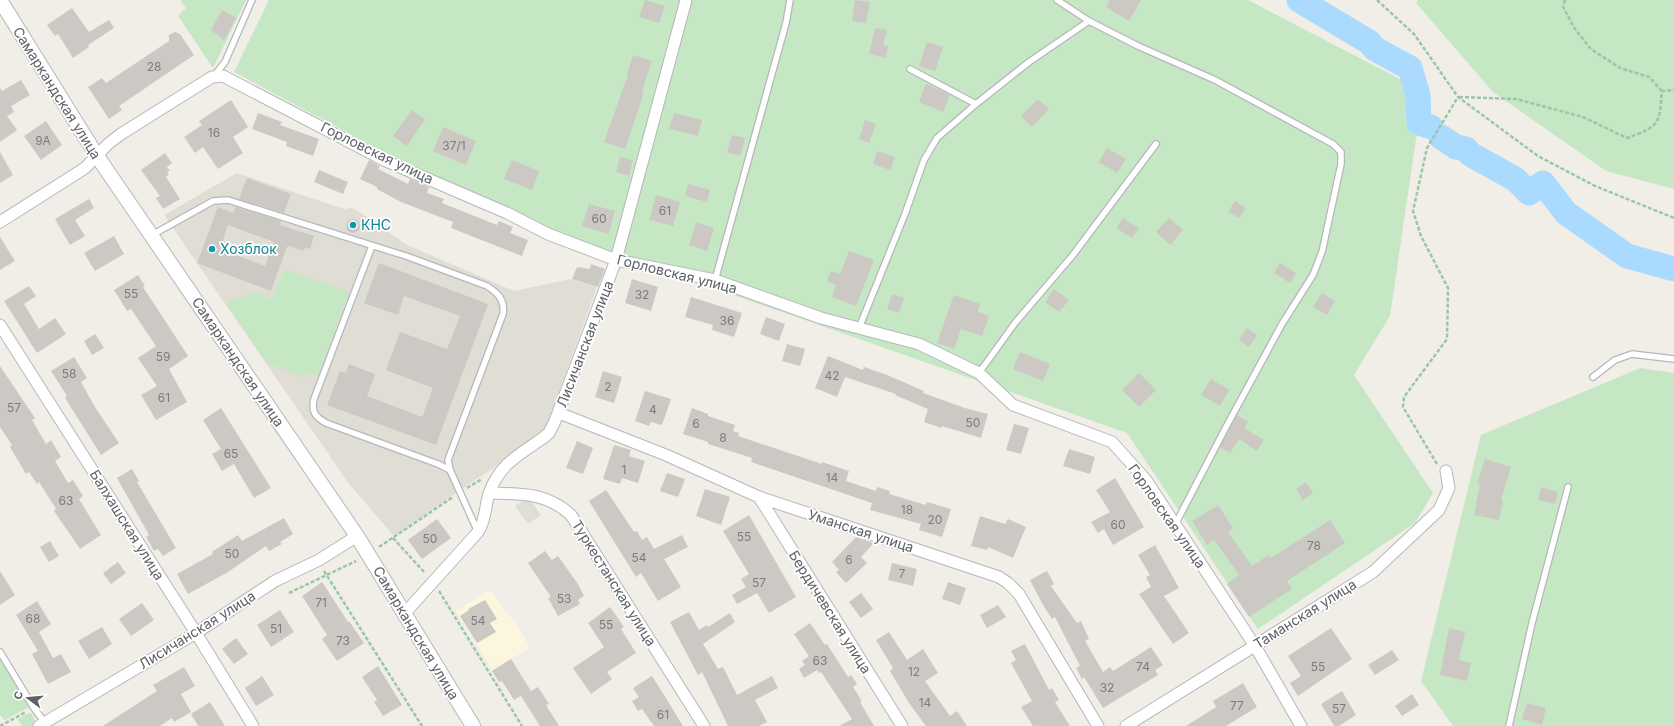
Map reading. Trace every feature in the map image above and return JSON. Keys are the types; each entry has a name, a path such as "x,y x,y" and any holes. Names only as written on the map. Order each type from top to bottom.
{"street":[{"name":"Самаркандская улица","path":"0,0 96,156 357,536 473,726"},
{"name":"Лисичанская улица","path":"404,614 478,532 485,518 489,493 501,469 507,462 549,433 559,413 616,260 686,0"},
{"name":"Горловская улица","path":"212,77 220,75 227,77 386,160 507,213 548,234 616,260 715,280 821,318 919,344 979,373 1013,405 1112,442 1146,480 1254,646 1301,726"},
{"path":"0,222 85,168 121,134 212,77"},
{"name":"Балхашская улица","path":"0,325 196,633 253,726"},
{"name":"Уманская улица","path":"559,413 666,455 759,497 999,577 1008,582 1019,594 1098,726"},
{"name":"Таманская улица","path":"1126,726 1373,572 1439,510 1449,488 1446,471"},
{"name":"Туркестанская улица","path":"489,493 526,494 538,496 556,503 571,515 704,726"},
{"name":"Бердичевская улица","path":"759,497 902,726"},
{"name":"Лисичанская улица","path":"43,725 196,633 275,581 319,560 357,536"}],"lane":[{"path":"212,77 225,62 252,0"},
{"path":"715,280 786,23 790,0"},
{"path":"1057,0 1089,21 1138,46 1215,80 1333,144 1341,152 1341,164 1322,252 1313,274 1282,324 1175,525"},
{"path":"859,328 905,214 924,160 938,138 976,104 1029,62 1089,21"},
{"path":"910,69 976,104"},
{"path":"979,373 1015,323 1073,255 1156,144"},
{"path":"152,236 208,203 223,200 412,258 487,286 493,290 502,300 504,306 500,322 448,460 450,470 478,532"},
{"path":"372,246 314,399 312,406 313,413 326,423 438,464 450,470"},
{"path":"1594,377 1615,360 1632,354 1674,359"},
{"path":"1509,726 1532,623 1568,487"},
{"path":"0,652 43,725"}],"path":[{"path":"1377,0 1414,34 1458,97 1538,156 1595,186 1674,218"},
{"path":"1458,97 1516,98 1583,117 1627,138 1650,129 1660,117 1662,91 1649,77 1620,68 1591,49 1575,29 1563,7 1565,0"},
{"path":"1662,91 1674,90"},
{"path":"1446,471 1436,464 1403,407 1404,397 1447,339 1448,288 1421,236 1413,211 1427,148 1458,97"},
{"path":"289,593 368,555 484,478"},
{"path":"393,538 433,582 522,726"},
{"path":"319,560 422,726"},
{"path":"0,726 34,708"}],"shaded area":[{"path":"237,173 347,210 349,207 358,211 407,245 514,291 570,279 597,287 544,433 394,536 349,484 164,215"},
{"path":"528,497 541,515 528,524 515,506"},
{"path":"490,590 508,615 515,621 530,648 492,669 456,611"}],"green space":[{"path":"180,0 246,0 213,68 178,16 186,8"},
{"path":"269,0 1248,0 1423,91 1390,316 1354,375 1433,493 1415,523 1258,629 1127,433 614,253 584,245 380,150 234,72"},
{"path":"1418,0 1674,0 1674,189 1606,171 1493,92 1416,3"},
{"path":"284,269 349,292 318,376 308,372 306,377 268,364 225,303 255,293 272,299"},
{"path":"1640,368 1674,373 1674,726 1453,726 1421,681 1481,435"},
{"path":"0,658 29,707 5,720 0,715"},
{"path":"29,713 32,714 36,724 31,726 22,726 18,719"}],"building":[{"path":"645,0 665,6 659,23 639,17"},
{"path":"855,0 870,2 866,23 852,21"},
{"path":"1110,0 1141,0 1129,21 1106,7"},
{"path":"72,8 89,32 109,20 114,28 88,45 89,47 73,58 58,34 55,36 47,25"},
{"path":"222,10 236,18 224,40 211,30"},
{"path":"875,28 887,30 883,45 888,46 886,58 869,54"},
{"path":"175,32 180,34 194,55 119,106 122,110 109,119 88,87 102,78 106,83 169,41 169,35"},
{"path":"927,42 943,47 935,71 919,66"},
{"path":"633,55 652,61 642,91 644,92 625,149 604,142 628,75 627,74"},
{"path":"21,80 30,95 11,106 14,112 7,116 17,130 0,142 0,88 2,91"},
{"path":"926,84 950,95 943,112 919,102"},
{"path":"1038,99 1049,109 1032,127 1021,116"},
{"path":"231,100 248,127 233,137 243,153 218,169 203,147 195,153 184,137 202,125 199,121"},
{"path":"412,110 425,119 407,146 393,136"},
{"path":"258,113 282,122 280,125 319,139 313,156 286,146 287,142 252,129"},
{"path":"674,113 702,120 698,136 669,129"},
{"path":"865,120 876,124 869,143 859,139"},
{"path":"46,121 62,145 41,160 24,136"},
{"path":"443,127 476,141 466,165 433,151"},
{"path":"732,135 745,138 740,156 727,152"},
{"path":"1107,148 1126,159 1117,173 1099,162"},
{"path":"877,151 895,157 890,170 873,164"},
{"path":"0,152 13,175 0,183"},
{"path":"165,153 172,163 167,167 170,171 167,172 169,174 166,177 180,199 163,209 156,198 160,196 141,170"},
{"path":"620,157 633,160 629,176 616,172"},
{"path":"369,160 380,166 378,169 408,184 410,179 429,187 427,193 444,199 442,203 497,225 499,221 513,227 510,233 528,240 522,256 451,228 453,222 401,202 377,189 377,187 360,179"},
{"path":"512,160 539,171 532,190 504,179"},
{"path":"319,170 348,182 343,194 314,182"},
{"path":"247,178 291,194 284,213 239,199"},
{"path":"688,184 710,190 707,202 685,196"},
{"path":"656,195 680,202 673,226 649,220"},
{"path":"89,199 94,208 75,220 85,236 70,245 55,219"},
{"path":"1235,201 1246,208 1239,218 1228,212"},
{"path":"589,204 615,211 609,234 582,226"},
{"name":"Хозблок","path":"218,207 233,213 236,207 281,221 280,225 314,236 310,249 305,247 304,251 289,246 287,247 271,291 197,263","holes":["228,225 274,242 265,266 220,249"]},
{"path":"1123,218 1139,228 1132,238 1116,228"},
{"path":"1169,218 1183,230 1170,245 1156,232"},
{"name":"КНС","path":"353,219 358,221 360,226 358,231 353,233 348,231 346,226 348,221"},
{"path":"696,222 714,228 707,251 689,245"},
{"path":"114,236 124,254 95,271 84,253"},
{"path":"0,237 15,261 0,270"},
{"path":"849,251 874,260 856,306 832,297 836,285 827,281 831,271 840,274"},
{"path":"379,263 488,304 436,445 327,405 340,371 346,373 349,364 375,374 367,396 422,417 433,388 386,370 400,332 447,349 460,316 404,296 398,315 364,303"},
{"path":"1280,263 1296,273 1290,283 1274,273"},
{"path":"591,264 605,269 598,287 572,279 577,267 590,269"},
{"path":"138,275 145,286 143,287 188,356 169,369 187,402 156,420 141,395 157,386 138,358 156,346 131,309 127,311 114,290"},
{"path":"632,279 658,287 651,311 625,303"},
{"path":"29,286 36,296 24,304 39,329 55,318 66,334 37,353 4,301"},
{"path":"1054,289 1069,300 1059,312 1045,302"},
{"path":"1322,293 1335,301 1327,315 1313,307"},
{"path":"892,294 904,298 899,313 887,309"},
{"path":"954,295 980,304 978,312 989,316 982,336 961,329 954,349 937,343"},
{"path":"691,297 742,313 734,337 712,330 713,325 685,317"},
{"path":"766,317 785,324 779,341 760,334"},
{"path":"1247,328 1257,335 1249,347 1239,340"},
{"path":"95,334 104,348 92,355 84,341"},
{"path":"787,344 805,349 800,366 782,361"},
{"path":"1020,352 1050,364 1043,381 1013,369"},
{"path":"828,356 863,370 864,367 887,375 924,391 923,393 965,408 988,414 981,438 924,422 928,409 895,395 896,394 845,377 837,397 815,388"},
{"path":"74,357 87,378 81,382 95,407 119,443 101,455 65,398 67,396 51,371"},
{"path":"0,366 35,418 32,420 46,444 51,440 61,457 55,461 68,483 73,480 83,496 79,499 101,535 80,549 54,511 56,509 39,482 37,484 29,472 26,474 10,447 12,445 0,427"},
{"path":"603,371 622,377 614,403 595,397"},
{"path":"1139,373 1156,390 1139,407 1122,390"},
{"path":"1211,379 1229,390 1220,406 1201,395"},
{"path":"645,391 671,399 662,425 651,422 649,426 635,421"},
{"path":"221,408 271,488 254,498 234,464 222,471 212,454 221,449 203,420"},
{"path":"692,408 708,414 708,416 735,425 733,431 739,433 738,436 822,464 822,462 849,471 846,481 876,491 877,487 890,491 889,494 926,505 927,502 951,509 942,537 919,530 921,524 870,510 872,503 751,462 752,458 708,444 708,442 683,434"},
{"path":"1237,415 1248,422 1244,428 1264,440 1257,451 1239,439 1230,453 1220,447"},
{"path":"1014,424 1029,428 1021,454 1006,450"},
{"path":"577,441 593,448 583,474 566,468"},
{"path":"614,445 631,450 629,456 645,461 638,483 622,478 620,484 603,479"},
{"path":"1069,449 1095,457 1090,474 1063,466"},
{"path":"1485,459 1511,467 1501,500 1503,501 1499,520 1474,515 1480,484 1477,483"},
{"path":"132,469 139,481 137,482 176,548 163,556 158,549 154,551 146,537 149,535 117,478"},
{"path":"667,473 685,479 678,497 660,491"},
{"path":"1115,478 1144,527 1113,545 1104,529 1098,533 1091,522 1110,512 1096,490"},
{"path":"1306,482 1313,493 1303,500 1296,489"},
{"path":"1541,487 1558,492 1555,504 1538,500"},
{"path":"705,489 730,497 721,525 696,516"},
{"path":"606,490 634,532 637,531 642,540 647,537 654,549 682,535 688,547 664,559 681,587 658,601 641,573 636,577 589,501"},
{"path":"1218,505 1233,528 1228,532 1252,566 1269,555 1271,558 1330,520 1345,543 1287,581 1292,589 1249,617 1227,584 1239,575 1214,540 1207,545 1192,521"},
{"path":"749,515 796,597 769,613 757,593 737,604 732,595 746,587 741,579 749,574 723,531"},
{"path":"980,516 1005,524 1008,519 1026,527 1013,558 988,547 987,550 971,546"},
{"path":"284,518 293,534 280,542 282,544 269,551 266,546 228,572 188,594 177,574 213,554 212,552 238,535 242,541"},
{"path":"437,519 451,538 422,559 408,540"},
{"path":"856,537 874,543 861,557 867,563 846,583 836,572 839,570 832,562"},
{"path":"50,541 59,556 49,562 40,547"},
{"path":"1155,545 1179,588 1164,596 1189,633 1173,644 1139,594 1151,587 1146,577 1150,575 1138,555"},
{"path":"545,551 552,560 558,556 578,584 584,596 578,600 580,604 558,616 548,598 551,597 528,563"},
{"path":"118,562 126,573 111,584 103,573"},
{"path":"892,563 917,569 913,586 888,580"},
{"path":"0,571 15,595 0,605"},
{"path":"1047,571 1054,584 1051,586 1077,623 1081,621 1089,639 1085,641 1103,672 1110,667 1113,671 1151,647 1163,665 1155,670 1158,675 1103,708 1084,677 1082,679 1076,668 1080,666 1055,617 1052,619 1030,580"},
{"path":"322,582 348,622 349,621 364,643 337,661 322,639 327,635 302,596"},
{"path":"948,582 966,588 960,605 942,599"},
{"path":"861,593 873,609 861,618 849,602"},
{"path":"485,600 497,619 490,623 496,632 477,643 460,616 469,610 468,609"},
{"path":"37,601 51,624 39,632 53,658 61,654 71,672 48,684 32,654 38,651 16,615"},
{"path":"142,603 154,620 131,636 119,619"},
{"path":"998,605 1006,617 987,628 980,615"},
{"path":"610,607 624,627 621,629 636,653 607,672 612,679 591,694 573,668 604,647 588,623"},
{"path":"280,610 294,632 271,647 257,625"},
{"path":"689,612 699,630 707,625 708,627 730,613 735,622 703,644 718,669 723,667 737,695 772,676 778,688 755,700 767,722 759,726 728,726 702,672 698,675 670,622"},
{"path":"810,623 825,645 827,644 848,677 851,675 857,684 853,687 862,701 860,702 874,726 839,726 852,719 821,672 819,673 817,670 804,678 799,669 805,665 802,661 809,656 794,634"},
{"path":"102,627 112,644 89,659 78,641"},
{"path":"1331,628 1352,659 1298,696 1290,683 1301,676 1288,656"},
{"path":"1449,628 1465,632 1459,660 1471,663 1467,681 1440,675"},
{"path":"889,632 907,660 923,649 938,673 925,681 950,716 957,711 967,726 926,726 909,703 890,671 893,668 876,640"},
{"path":"236,638 248,654 234,664 222,649"},
{"path":"1025,644 1049,690 1052,688 1059,700 1055,702 1070,726 1033,726 1021,707 1032,701 1011,663 1016,660 1011,651"},
{"path":"1392,650 1399,660 1375,675 1368,665"},
{"path":"511,659 531,691 538,687 549,704 546,705 559,726 540,726 521,696 514,700 502,681 499,682 492,671"},
{"path":"378,666 402,705 383,716 374,702 377,700 362,677"},
{"path":"184,667 195,686 181,694 191,712 174,722 172,718 160,726 103,726 157,691 153,685"},
{"path":"262,676 274,695 256,706 245,688"},
{"path":"652,676 683,726 654,726 642,709 638,711 632,701 639,697 633,688"},
{"path":"1243,683 1257,707 1226,726 1186,726 1216,707 1213,701"},
{"path":"1342,691 1356,715 1339,726 1334,726 1321,704"},
{"path":"1412,694 1419,705 1402,716 1395,706"},
{"path":"210,702 225,726 198,726 191,714"},
{"path":"1527,703 1546,708 1542,725 1522,719"}],"waterway":[{"path":"1299,0 1369,42 1375,49 1410,68 1418,95 1419,123 1431,127"},
{"path":"1441,137 1456,147 1466,149 1470,154 1515,179 1529,193 1543,183 1566,213 1627,256 1674,269"}],"place":[{"name":"КНС","path":"353,225"},
{"name":"Хозблок","path":"212,249"}]}
